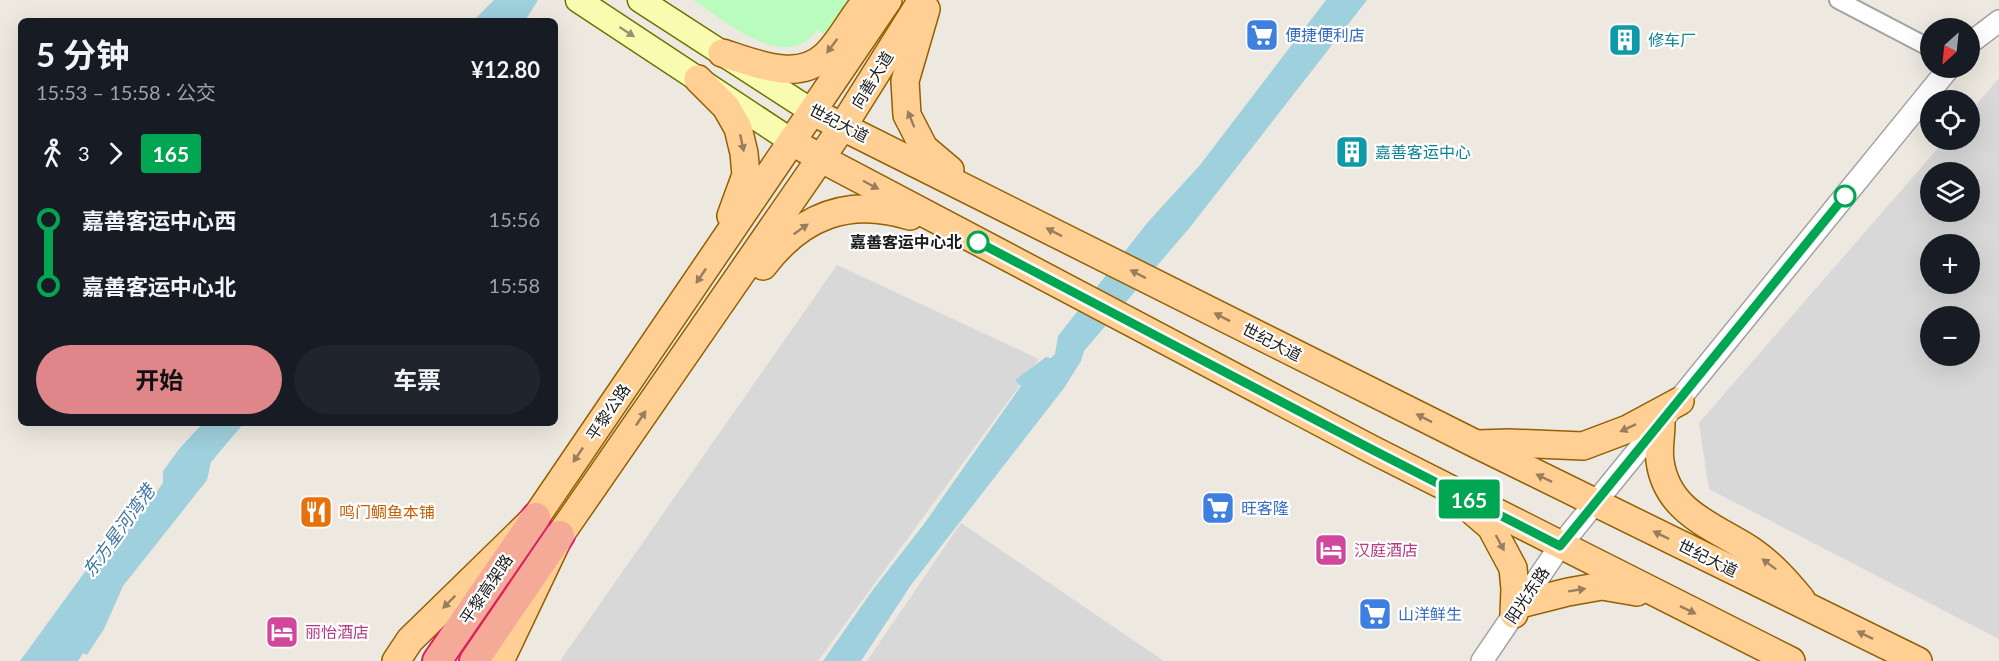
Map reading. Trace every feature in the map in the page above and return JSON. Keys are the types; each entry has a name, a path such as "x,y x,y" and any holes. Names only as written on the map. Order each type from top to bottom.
{"highway":[{"name":"平黎高架路","path":"437,661 536,516"},
{"name":"平黎高架路","path":"474,661 560,536"}],"main road":[{"path":"578,0 820,158 1371,449 1791,661"},
{"name":"世纪大道","path":"640,0 813,112 1476,444 1918,661"},
{"path":"722,53 775,68 802,69 824,57 867,0"},
{"name":"向善大道","path":"793,142 888,0"},
{"name":"向善大道","path":"820,158 843,126 922,0"},
{"path":"928,0 905,81 907,115 924,148 976,193"},
{"path":"698,79 726,107 738,128 744,153 746,175 723,244"},
{"name":"平黎公路","path":"396,661 410,640 536,516 793,142"},
{"name":"平黎公路","path":"500,661 560,536 820,158"},
{"path":"702,329 734,303 779,245 808,224 831,213 865,208 894,211 957,231"},
{"path":"1476,444 1584,446 1628,429 1680,401"},
{"path":"1661,424 1660,461 1666,482 1676,501 1697,519 1751,551 1777,570 1808,607"},
{"path":"1371,449 1390,468 1466,506 1491,527 1513,568 1517,609 1568,592 1602,586 1662,597"}],"street":[{"path":"1838,0 1920,43"},
{"path":"1980,35 1999,21"},
{"name":"阳光东路","path":"1482,661 1560,546 1597,504 1941,78"}],"shaded area":[{"path":"1999,78 1999,639 1709,489 1699,423 1920,169 1920,222 1980,222 1980,162 1926,162 1936,150 1980,150 1980,100"},
{"path":"837,265 1039,359 818,661 560,661"},
{"path":"961,523 1164,661 867,661"}],"green space":[{"path":"693,0 849,0 825,34 817,30 804,42 789,47 772,46 755,39"}],"water":[{"path":"494,0 538,0 527,18 476,18"},
{"path":"1326,0 1367,0 1191,226 1084,351 1081,361 1064,388 911,585 861,661 823,661 872,591 924,524 1021,386 1015,380 1046,357 1051,358 1055,354 1058,336 1148,222 1200,165"},
{"path":"200,426 241,426 211,462 207,480 123,586 104,629 87,655 83,653 78,661 20,661 103,547 122,539 163,483 163,471"}],"bus line":[{"name":"165","path":"978,242 1560,546 1597,504 1845,196"}],"place":[{"name":"便捷便利店","path":"1262,35"},
{"name":"修车厂","path":"1625,40"},
{"name":"嘉善客运中心","path":"1352,152"},
{"name":"嘉善客运中心北","path":"978,242"},
{"name":"旺客隆","path":"1218,508"},
{"name":"鸣门鲷鱼本铺","path":"316,512"},
{"name":"汉庭酒店","path":"1331,550"},
{"name":"山洋鲜生","path":"1375,614"},
{"name":"丽怡酒店","path":"282,632"}],"water label":[{"name":"东方星河湾港","path":"119,531"}]}
